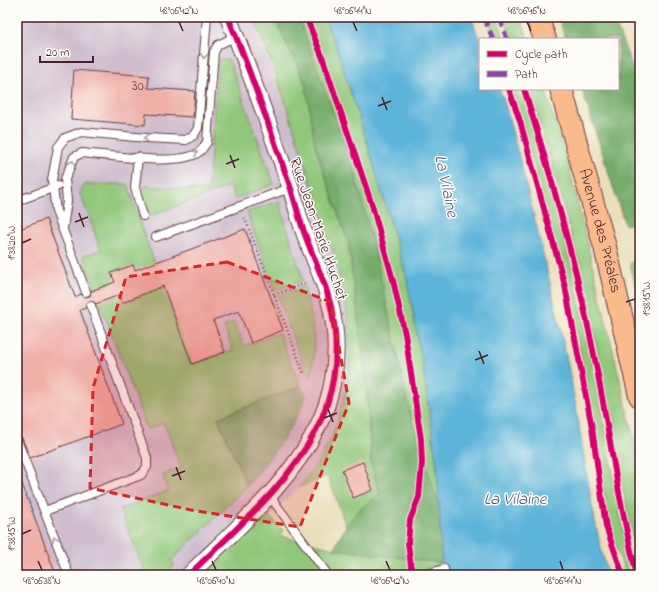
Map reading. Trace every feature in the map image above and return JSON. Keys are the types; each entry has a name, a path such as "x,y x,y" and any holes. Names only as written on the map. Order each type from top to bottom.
{"main road":[{"path":"537,17 545,38"},
{"name":"Avenue des Préales","path":"561,90 605,247 640,396"}],"street":[{"name":"Rue Jean-Marie Huchet","path":"189,575 269,495 300,457 320,421 330,393 334,371 336,341 332,308 324,277 307,240 290,188 228,17"}],"lane":[{"path":"86,292 56,211 52,180 58,147 65,138 81,132 186,140 194,135 198,128 207,17"},
{"path":"63,229 67,201 65,182 74,157 82,153 173,160 189,157 200,152 207,142 214,52 218,45 236,36"},
{"path":"138,157 135,188 143,216"},
{"path":"17,200 65,182"},
{"path":"156,237 290,188"},
{"path":"45,511 141,475 147,467 147,458 91,306"},
{"path":"17,440 69,575"},
{"path":"269,495 328,575"},
{"path":"423,575 444,569"}],"path":[{"path":"240,206 304,374"},
{"path":"274,295 324,277"}],"highlighted area":[{"path":"227,262 331,302 349,403 300,527 191,510 90,488 93,388 126,277"}],"shaded area":[{"path":"17,17 253,17 296,136 321,214 344,295 350,346 349,373 343,403 325,450 299,487 212,575 17,575"}],"green space":[{"path":"253,17 324,17 336,47 366,139 407,279 423,368 437,466 442,563 446,575 202,575 262,515 268,515 283,530 281,536 334,549 346,526 328,476 299,487 323,454 340,413 348,374 350,350 348,325 338,273 324,222 283,95"},
{"path":"274,17 298,17 354,169 378,265 413,426 439,506 442,563 334,549 346,526 358,511 380,493 371,463 366,378 348,242 315,146 306,85"},
{"path":"488,17 497,17 504,38 495,38"},
{"path":"504,17 520,17 528,38 512,38"},
{"path":"558,17 613,17 640,87 640,221 625,225 582,90 619,90 619,38 566,38"},
{"path":"220,59 229,60 274,184 235,199 230,186 150,216 141,193 142,189 146,186 208,191 218,61"},
{"path":"512,90 521,90 548,174 574,277 604,422 623,530 634,575 626,575 610,530 588,392 572,310 545,203"},
{"path":"529,90 545,90 570,171 640,464 640,571 635,553 592,323 547,147"},
{"path":"87,184 128,184 139,220 192,364 233,350 224,326 234,322 244,346 279,333 300,386 218,418 247,486 171,561 175,565 164,575 146,575 120,509 168,491 163,475 181,468 164,423 147,429 100,303 119,295 123,303 144,294 133,265 111,273 115,282 95,289 83,256 101,250 80,193 83,186"},
{"path":"279,201 303,280 275,291 247,212"},
{"path":"640,259 640,306 630,263"},
{"path":"304,286 310,309 314,343 311,378 306,373 278,296"},
{"path":"300,386 306,396 295,421 280,444 247,486 218,418"}],"water":[{"name":"La Vilaine","path":"324,17 471,17 479,38 479,90 499,90 504,100 540,242 572,385 596,528 608,575 445,574 442,563 437,466 423,368 407,279 366,139 336,47"}],"building":[{"path":"74,70 149,76 148,88 195,91 193,117 146,114 145,125 71,119"},
{"path":"46,219 75,297 81,294 85,297 90,296 91,291 115,282 111,273 133,265 135,270 245,229 283,330 251,343 239,311 213,320 225,352 192,364 163,286 122,303 119,295 96,304 89,301 86,308 80,310 122,424 30,458 22,438 17,435 17,415 23,414 17,397 17,230"},
{"path":"363,462 373,490 353,498 342,470"},
{"path":"18,473 56,575 17,575"}],"marked path":[{"path":"484,17 493,38"},
{"path":"499,17 507,38"}],"cycle path":[{"path":"189,575 242,524 276,488 305,449 323,416 327,404 331,391 336,351 334,324 327,291 305,234 290,186 245,59 228,17"},
{"path":"306,17 322,56 372,205 393,280 405,334 421,439 422,463 419,497 410,520 408,543 412,575"},
{"path":"509,90 520,121 565,286 592,428 606,527 623,575"},
{"path":"524,90 554,188 587,321 624,521 637,575"}]}
